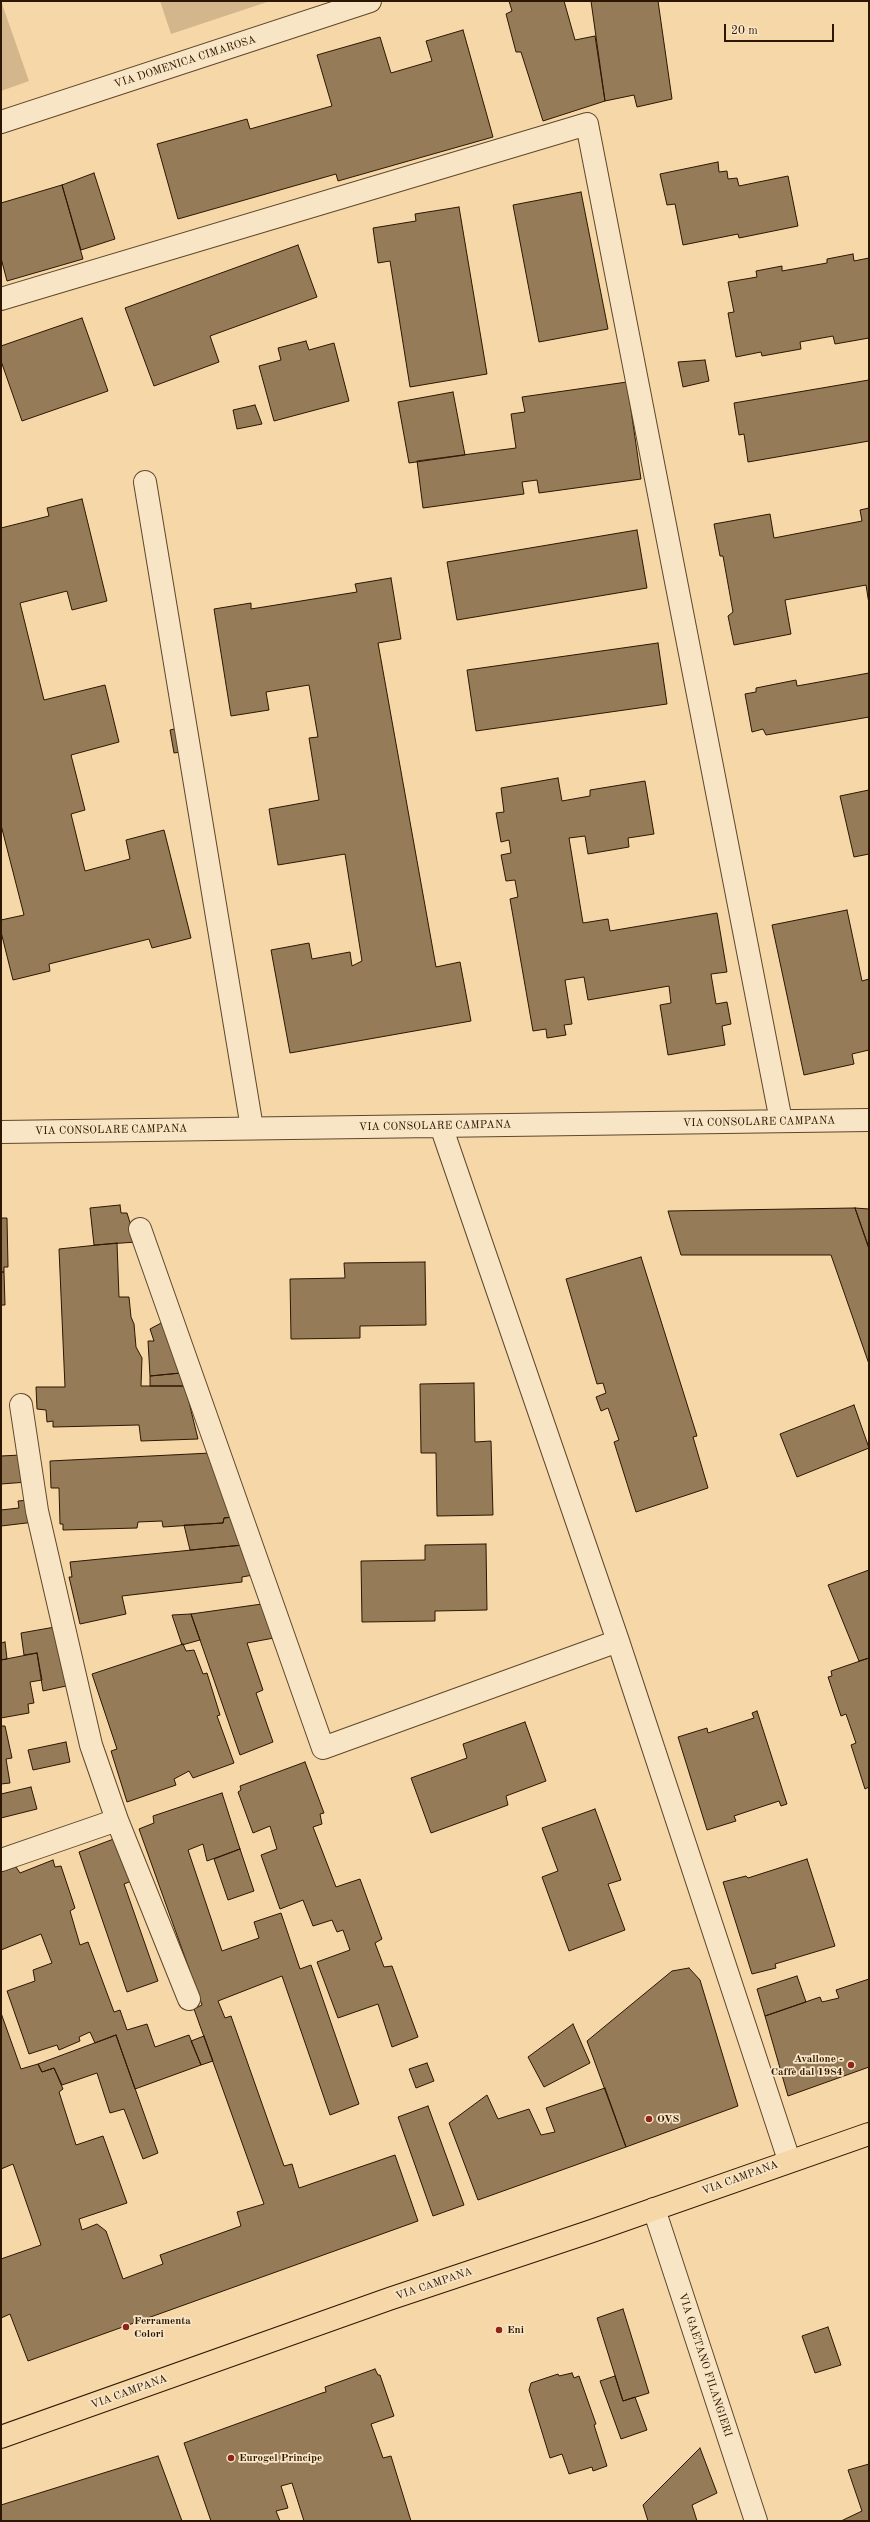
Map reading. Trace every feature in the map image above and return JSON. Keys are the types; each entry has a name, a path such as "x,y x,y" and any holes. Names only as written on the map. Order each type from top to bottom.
{"main road":[{"name":"VIA CAMPANA","path":"1,2437 396,2296 654,2209 789,2160 869,2134"}],"street":[{"name":"VIA DOMENICA CIMAROSA","path":"1,122 370,1"},
{"path":"1,299 587,124 782,1121"},
{"path":"145,482 252,1128"},
{"name":"VIA CONSOLARE CAMPANA","path":"1,1132 869,1120"},
{"path":"441,1126 618,1641 789,2160"},
{"path":"140,1229 322,1748 618,1641"},
{"path":"22,1405 37,1511 91,1745 117,1820 189,1999"},
{"path":"1,1860 117,1820"},
{"name":"VIA GAETANO FILANGIERI","path":"654,2209 756,2521"}],"shaded area":[{"path":"1,1 29,81 1,91"},
{"path":"160,1 270,1 171,34"}],"building":[{"path":"509,1 564,1 575,40 595,36 605,101 543,121 521,52 516,52 506,14 512,11"},
{"path":"591,1 658,1 672,99 637,107 634,95 605,101"},
{"path":"463,30 493,137 338,181 336,174 178,219 157,144 247,119 250,129 332,106 317,55 380,37 391,73 432,61 426,41"},
{"path":"718,162 719,172 727,171 728,179 737,178 739,186 788,176 798,226 739,238 738,234 683,245 675,204 667,205 660,174"},
{"path":"94,173 115,239 81,250 62,185"},
{"path":"62,185 83,259 7,281 1,258 1,203"},
{"path":"581,192 608,329 539,342 513,205"},
{"path":"459,207 487,374 410,387 390,261 378,263 373,228 416,221 415,214"},
{"path":"298,245 317,297 210,336 219,362 154,386 125,308"},
{"path":"853,254 854,261 869,258 869,338 835,344 833,336 800,342 801,349 762,356 761,352 736,357 728,313 734,312 728,282 757,277 756,271 782,266 782,271 827,263 827,259"},
{"path":"82,318 108,391 22,421 1,361 1,346"},
{"path":"306,341 309,350 334,343 349,401 274,421 259,366 281,360 278,348"},
{"path":"705,360 709,381 683,387 678,362"},
{"path":"869,380 869,441 748,462 744,434 739,435 734,403"},
{"path":"627,382 641,479 539,493 537,480 522,482 524,494 423,508 417,461 516,448 511,414 525,412 522,397"},
{"path":"453,392 465,455 409,463 398,402"},
{"path":"255,405 262,424 237,429 233,410"},
{"path":"82,499 107,601 72,610 67,591 20,603 44,700 105,685 119,742 71,755 85,810 71,814 85,871 130,859 126,840 164,830 191,938 152,948 149,939 49,964 50,971 13,980 1,932 1,920 24,915 1,825 1,528 49,516 47,508"},
{"path":"869,508 869,604 866,585 785,600 791,634 734,645 728,616 733,612 723,556 720,556 714,524 770,514 774,538 862,521 860,510"},
{"path":"637,530 647,588 457,620 447,562"},
{"path":"391,578 401,639 378,643 436,967 460,962 471,1021 290,1053 271,950 309,943 312,959 350,952 352,966 362,961 345,854 278,865 269,809 319,800 309,738 318,737 309,685 266,692 269,710 231,716 214,609 251,603 251,609 357,592 355,584"},
{"path":"658,643 667,704 476,731 467,670"},
{"path":"869,673 869,717 766,735 763,729 752,732 745,694 756,692 756,688 796,680 797,686"},
{"path":"183,727 187,751 174,753 170,730"},
{"path":"558,778 562,801 590,796 590,790 645,781 654,834 628,838 629,847 588,854 585,836 569,838 583,923 608,919 610,931 717,913 727,972 711,974 716,1004 727,1002 731,1024 722,1026 725,1045 668,1055 660,1005 671,1003 669,986 588,1000 584,977 565,980 572,1024 564,1025 566,1035 547,1038 546,1029 533,1031 510,899 518,897 515,880 506,881 501,855 511,853 509,840 501,842 496,813 504,812 501,788"},
{"path":"869,790 869,854 854,857 840,796"},
{"path":"847,910 862,981 869,979 869,1050 852,1054 854,1064 804,1075 772,925"},
{"path":"120,1205 121,1213 127,1213 136,1242 94,1245 90,1208"},
{"path":"855,1208 869,1249 869,1364 831,1255 681,1255 668,1211"},
{"path":"855,1208 869,1209 869,1248"},
{"path":"1,1218 7,1218 8,1267 4,1267 4,1272 1,1272"},
{"path":"117,1243 119,1297 129,1297 131,1317 134,1324 136,1347 142,1358 141,1386 185,1386 198,1439 141,1441 139,1425 53,1427 53,1421 47,1422 46,1410 37,1409 36,1387 65,1387 59,1249"},
{"path":"641,1257 697,1436 693,1437 708,1488 636,1512 614,1442 619,1440 608,1408 601,1411 596,1397 606,1393 603,1383 597,1384 566,1279"},
{"path":"425,1262 426,1325 360,1326 360,1338 291,1339 290,1279 345,1278 344,1263"},
{"path":"1,1272 4,1272 5,1305 1,1305"},
{"path":"163,1322 181,1373 150,1376 148,1341 154,1341 150,1329"},
{"path":"181,1373 185,1386 150,1386 150,1376"},
{"path":"474,1383 475,1442 491,1441 493,1515 437,1516 436,1453 421,1453 420,1384"},
{"path":"854,1405 869,1448 797,1477 780,1434"},
{"path":"211,1453 233,1517 224,1518 223,1523 163,1527 162,1521 138,1522 137,1528 63,1530 63,1524 60,1524 59,1488 51,1488 50,1461"},
{"path":"21,1455 27,1482 1,1484 1,1456"},
{"path":"30,1500 35,1522 1,1526 1,1510 19,1508 18,1501"},
{"path":"233,1517 243,1545 190,1550 184,1525 223,1523 224,1518"},
{"path":"486,1544 487,1610 435,1611 435,1621 362,1622 361,1561 425,1560 425,1545"},
{"path":"243,1545 253,1575 242,1577 242,1582 122,1596 126,1614 80,1624 69,1577 72,1577 70,1562"},
{"path":"869,1570 869,1658 859,1661 828,1585"},
{"path":"262,1604 274,1638 247,1643 263,1690 256,1693 273,1742 240,1755 191,1614"},
{"path":"191,1614 200,1640 182,1645 172,1615"},
{"path":"55,1627 66,1686 43,1691 37,1653 24,1655 21,1633"},
{"path":"5,1642 7,1659 1,1660 1,1643"},
{"path":"183,1644 186,1651 194,1650 203,1674 207,1673 220,1715 217,1716 234,1763 193,1778 189,1771 174,1779 176,1785 127,1802 111,1751 117,1749 92,1674"},
{"path":"37,1653 42,1680 30,1682 34,1703 28,1704 29,1713 1,1718 1,1660"},
{"path":"869,1658 869,1787 865,1789 851,1745 856,1743 846,1714 841,1716 828,1677 832,1676 831,1671"},
{"path":"757,1711 787,1804 781,1806 779,1801 734,1816 736,1821 707,1830 678,1737 707,1728 708,1733 754,1718 752,1713"},
{"path":"525,1722 546,1781 506,1796 508,1805 431,1833 411,1778 467,1758 463,1744"},
{"path":"1,1726 5,1726 12,1758 6,1759 10,1783 1,1784"},
{"path":"66,1742 70,1762 33,1770 28,1750"},
{"path":"305,1762 324,1813 320,1814 322,1824 313,1827 336,1887 360,1879 382,1939 375,1943 384,1967 392,1966 418,2037 392,2047 378,2004 338,2018 317,1962 350,1950 343,1930 337,1932 332,1920 313,1926 303,1900 280,1909 261,1855 277,1849 270,1826 253,1833 238,1792 241,1790 240,1786"},
{"path":"31,1787 37,1809 1,1818 1,1794"},
{"path":"222,1793 240,1849 207,1861 203,1844 188,1850 222,1951 259,1938 254,1922 281,1913 300,1969 311,1965 359,2104 330,2115 282,1976 218,2001 225,2018 231,2016 284,2166 292,2164 299,2188 395,2155 418,2221 28,2361 10,2314 1,2318 1,2259 41,2245 13,2164 1,2169 1,2013 21,2069 38,2064 42,2072 54,2068 63,2089 59,2092 76,2145 103,2136 127,2203 79,2219 82,2230 97,2224 106,2231 123,2279 163,2264 160,2255 241,2226 237,2212 264,2204 194,2009 202,2005 139,1829 154,1823 153,1816"},
{"path":"595,1809 621,1880 608,1884 625,1930 569,1951 542,1877 558,1871 542,1828"},
{"path":"119,1837 134,1880 124,1884 158,1981 127,1992 79,1852"},
{"path":"240,1849 254,1891 228,1900 214,1859"},
{"path":"807,1859 835,1946 775,1964 776,1968 752,1974 723,1882 746,1876 748,1878"},
{"path":"53,1860 55,1867 61,1866 75,1908 70,1911 80,1945 88,1942 114,2012 120,2010 127,2030 147,2024 155,2047 189,2035 201,2065 135,2089 116,2035 95,2043 90,2032 79,2037 80,2041 59,2050 57,2045 29,2054 7,1991 35,1981 33,1970 52,1963 41,1934 1,1950 1,1872 16,1867 20,1873"},
{"path":"689,1968 700,1980 738,2106 626,2147 587,2041 672,1971"},
{"path":"797,1976 806,2002 765,2016 757,1989"},
{"path":"869,1979 869,2067 788,2096 765,2016 820,1997 822,2002 839,1998 836,1990"},
{"path":"573,2024 590,2063 544,2087 528,2057"},
{"path":"116,2035 158,2153 143,2159 124,2109 110,2113 97,2073 62,2085 54,2068 42,2072 38,2064"},
{"path":"204,2036 213,2061 201,2065 191,2041"},
{"path":"427,2063 434,2081 416,2088 409,2069"},
{"path":"605,2088 626,2147 478,2200 449,2123 487,2095 498,2119 529,2109 541,2135 555,2132 546,2108"},
{"path":"428,2106 464,2205 433,2216 398,2117"},
{"path":"623,2309 649,2393 623,2401 597,2318"},
{"path":"828,2327 841,2365 815,2373 802,2336"},
{"path":"375,2369 378,2375 380,2375 394,2416 371,2424 383,2458 391,2456 411,2521 304,2521 292,2483 281,2486 288,2508 276,2511 280,2521 211,2521 184,2443 326,2392 325,2387"},
{"path":"572,2373 574,2378 579,2376 596,2424 594,2425 607,2466 593,2471 592,2467 569,2474 562,2454 550,2458 529,2390 531,2383 558,2374 559,2376"},
{"path":"615,2376 623,2401 635,2397 647,2430 621,2439 600,2381"},
{"path":"700,2448 717,2493 692,2505 697,2521 648,2521 643,2505"},
{"path":"158,2456 182,2521 1,2521 1,2505"},
{"path":"869,2464 869,2521 841,2521 862,2511 848,2470"}],"place":[{"name":"Avallone - Caffè dal 1984","path":"851,2065"},
{"name":"OVS","path":"649,2119"},
{"name":"Ferramenta Colori","path":"126,2327"},
{"name":"Eni","path":"499,2330"},
{"name":"Eurogel Principe","path":"231,2458"}]}
